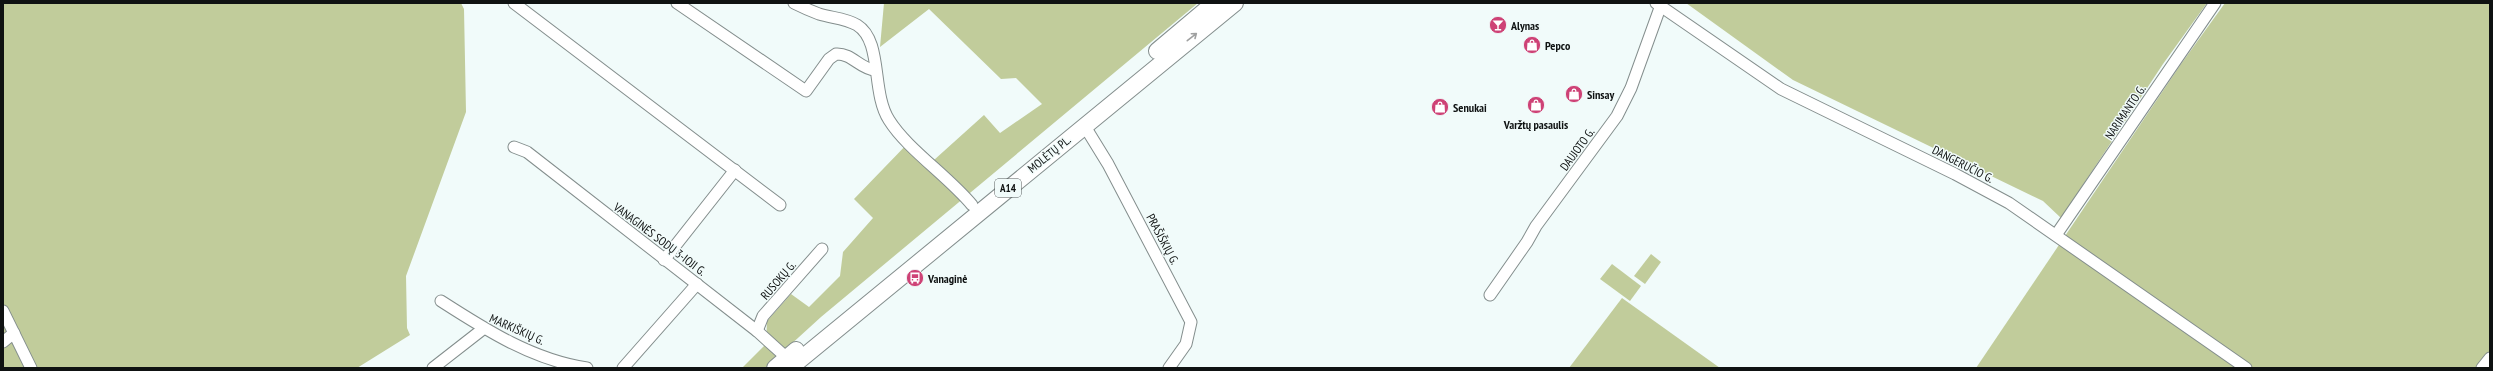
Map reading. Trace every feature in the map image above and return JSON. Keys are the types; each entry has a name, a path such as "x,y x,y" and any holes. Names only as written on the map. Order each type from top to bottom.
{"highway":[{"name":"MOLĖTŲ PL.","path":"789,365 972,205 1214,3"},
{"name":"MOLĖTŲ PL.","path":"789,365 1235,3"}],"street":[{"path":"514,3 780,205"},
{"path":"677,3 806,91 828,59 836,54 850,57 869,70 875,70"},
{"path":"794,3 859,27 872,44 878,95 889,121 972,205"},
{"name":"NARIMANTO G.","path":"2056,235 2215,3"},
{"name":"DANGERUČIO G.","path":"1659,4 1781,89 1955,174 2009,203 2246,368"},
{"name":"DAUJOTO G.","path":"1490,295 1527,242 1536,226 1617,116 1631,88 1659,4"},
{"name":"PRAŠIŠKIŲ G.","path":"1084,125 1101,152 1191,322 1190,334 1186,344 1169,368"},
{"name":"VANAGINĖS SODŲ 3-IOJI G.","path":"514,147 527,152 664,260 698,284 757,331 789,365"},
{"path":"664,260 735,170"},
{"name":"RUSOKŲ G.","path":"757,331 763,316 822,249"},
{"path":"623,368 698,284"},
{"name":"MARKIŠKIŲ G.","path":"441,301 483,329 544,356 572,366 587,368"},
{"path":"3,311 31,368"},
{"path":"433,368 483,329"},
{"path":"3,342 14,333"},
{"path":"2482,368 2490,358"}],"green space":[{"path":"3,3 461,3 464,9 466,112 406,276 407,328 410,335 357,368 3,368"},
{"path":"884,3 1198,3 821,317 765,368 742,368 766,344 767,321 791,294 809,307 840,276 843,252 873,218 854,199 912,139 934,160 984,115 1000,133 1042,104 1016,78 1001,79 929,9 880,47"},
{"path":"1686,3 2207,3 2163,64 2061,218 2043,201 1793,80"},
{"path":"2225,3 2490,3 2490,368 1976,368 2181,64"},
{"path":"1651,254 1661,262 1645,284 1634,276"},
{"path":"1612,264 1641,286 1630,301 1600,279"},
{"path":"1622,298 1720,368 1569,368"}],"place":[{"name":"Alynas","path":"1498,25"},
{"name":"Pepco","path":"1532,45"},
{"name":"Sinsay","path":"1574,94"},
{"name":"Varžtų pasaulis","path":"1536,105"},
{"name":"Senukai","path":"1440,107"},
{"name":"Vanaginė","path":"915,278"}]}
